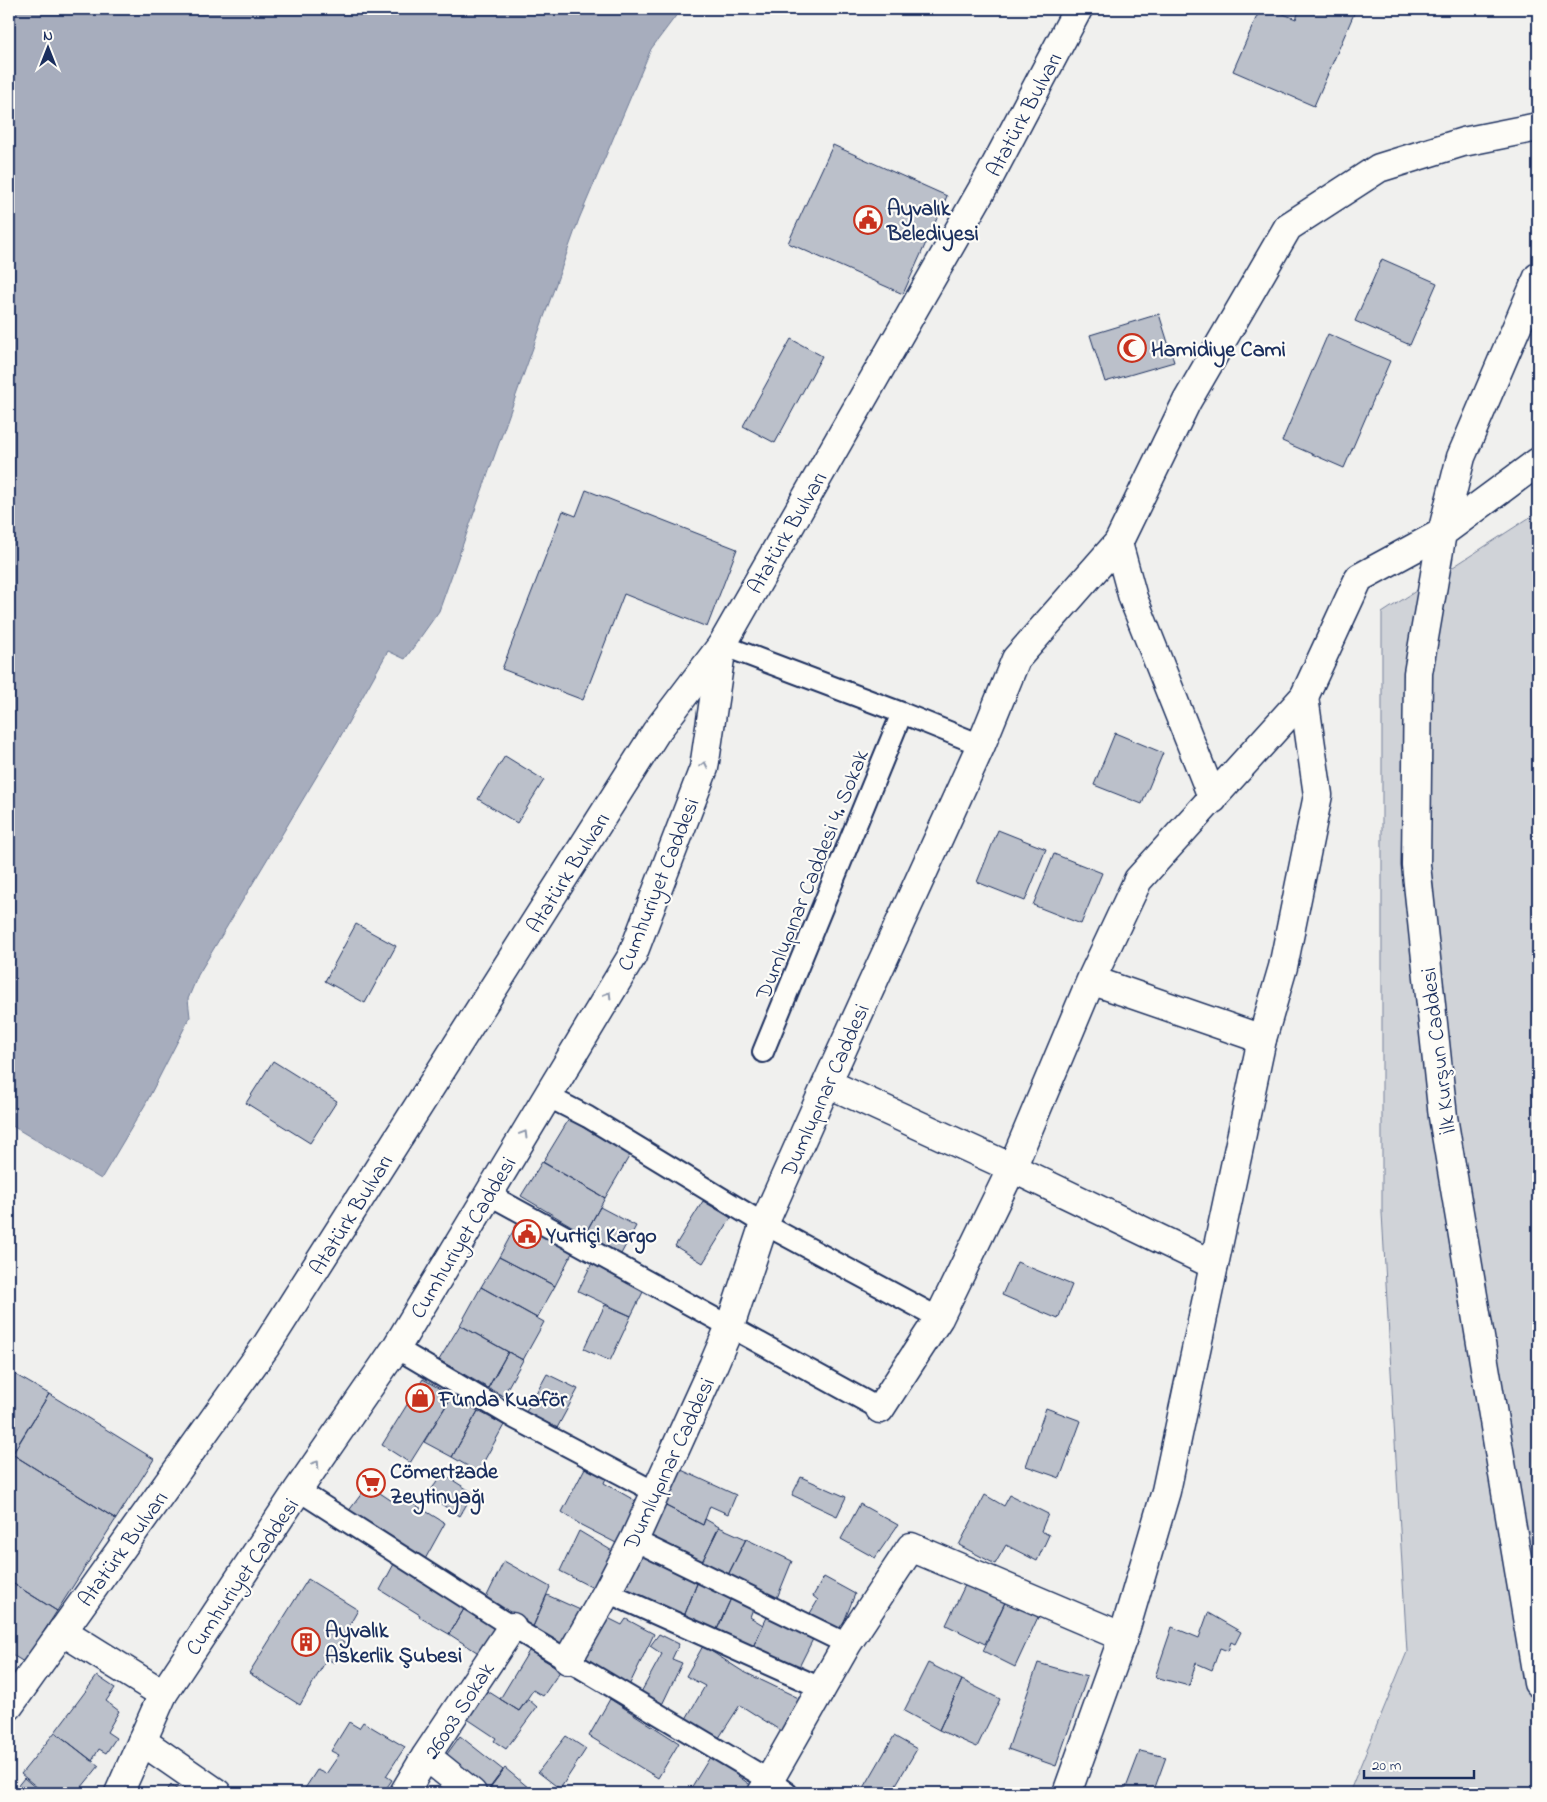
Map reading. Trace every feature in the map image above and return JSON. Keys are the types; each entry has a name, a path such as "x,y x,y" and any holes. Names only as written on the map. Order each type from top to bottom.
{"street":[{"name":"Atatürk Bulvarı","path":"9,1706 266,1346 656,732 722,645 991,174 1078,9"},
{"name":"Dumlupınar Caddesi","path":"568,1660 634,1540 730,1326 764,1224 826,1083 981,745 1016,659 1118,543 1187,401 1288,227 1379,168 1463,142 1538,127"},
{"name":"İlk Kurşun Caddesi","path":"1538,277 1461,457 1442,533 1418,673 1416,865 1443,1117 1538,1683"},
{"path":"880,1409 939,1318 1012,1168 1091,980 1138,880 1213,800 1304,697 1359,578 1442,533 1538,462"},
{"path":"1118,543 1132,598 1213,800"},
{"name":"Cumhuriyet Caddesi","path":"119,1793 163,1694 298,1490 396,1348 632,956 704,768 722,645"},
{"path":"1067,1793 1123,1637 1166,1491 1262,1039 1283,967 1318,795 1304,697"},
{"path":"1091,980 1262,1039"},
{"path":"826,1083 1012,1168 1214,1265"},
{"path":"773,1789 821,1688 847,1644 911,1546 1123,1637"},
{"name":"26003 Sokak","path":"404,1793 426,1756 512,1628"},
{"path":"62,1631 163,1694"},
{"path":"142,1741 217,1793"},
{"path":"426,1756 472,1793"}],"lane":[{"path":"722,645 981,745"},
{"name":"Dumlupınar Caddesi 4. Sokak","path":"763,1052 902,713"},
{"path":"547,1096 588,1117 764,1224 939,1318"},
{"path":"488,1194 880,1409"},
{"path":"396,1348 516,1419 655,1492"},
{"path":"298,1490 512,1628 568,1660 773,1789"},
{"path":"634,1540 847,1644"},
{"path":"607,1592 821,1688"}],"shaded area":[{"path":"1538,512 1538,1793 1349,1793 1407,1652 1382,1213 1382,613"}],"water":[{"path":"9,9 681,9 651,49 579,219 439,611 405,659 388,651 339,739 198,975 188,999 190,1017 145,1105 101,1179 9,1124"}],"building":[{"path":"1260,9 1271,9 1296,19 1300,9 1356,9 1314,106 1233,71"},
{"name":"Ayvalık Belediyesi","path":"833,145 947,196 903,294 788,243"},
{"path":"1382,259 1437,283 1410,345 1355,321"},
{"name":"Hamidiye Cami","path":"1159,314 1174,362 1105,382 1090,335"},
{"path":"1328,334 1390,361 1344,468 1282,441"},
{"path":"791,339 822,356 775,443 743,426"},
{"path":"586,490 737,549 707,627 624,594 583,700 502,669 563,511 576,516"},
{"path":"1115,733 1163,753 1142,804 1094,785"},
{"path":"505,756 544,780 517,823 478,799"},
{"path":"998,830 1046,849 1025,901 977,882"},
{"path":"1054,854 1102,873 1081,924 1033,905"},
{"path":"356,924 396,946 365,1003 325,981"},
{"path":"273,1061 337,1101 310,1143 246,1103"},
{"path":"569,1119 630,1155 605,1198 543,1162"},
{"path":"542,1162 605,1198 585,1234 521,1196"},
{"path":"703,1201 731,1218 703,1263 675,1246"},
{"path":"600,1207 636,1226 621,1254 585,1234"},
{"path":"519,1220 573,1251 555,1286 499,1257"},
{"path":"499,1257 555,1286 537,1318 481,1287"},
{"path":"1017,1262 1072,1285 1058,1319 1002,1295"},
{"path":"592,1263 644,1290 631,1316 578,1291"},
{"path":"481,1287 544,1322 523,1360 460,1325"},
{"path":"605,1305 631,1316 610,1361 584,1349"},
{"path":"460,1325 508,1352 488,1388 439,1360"},
{"path":"508,1352 523,1360 503,1396 488,1388"},
{"path":"9,1371 49,1394 9,1460"},
{"path":"547,1374 578,1389 557,1428 526,1412"},
{"path":"423,1379 452,1396 410,1463 382,1445"},
{"path":"49,1394 154,1459 116,1519 12,1454"},
{"path":"452,1396 478,1411 452,1457 424,1442"},
{"path":"1046,1408 1081,1421 1060,1478 1026,1466"},
{"path":"478,1411 504,1425 478,1472 452,1457"},
{"path":"12,1454 116,1519 57,1611 9,1581 9,1460"},
{"path":"585,1468 606,1478 604,1483 641,1504 620,1545 581,1525 562,1512"},
{"path":"677,1468 736,1495 728,1514 710,1506 703,1525 662,1504"},
{"path":"443,1474 473,1493 460,1516 427,1495"},
{"path":"801,1477 846,1497 837,1516 792,1495"},
{"path":"368,1485 392,1501 396,1493 445,1523 424,1561 400,1545 401,1543 373,1525 370,1529 348,1512"},
{"path":"985,1495 1004,1506 1010,1495 1048,1514 1041,1531 1049,1535 1037,1561 1006,1545 995,1564 959,1545"},
{"path":"662,1504 703,1525 705,1519 719,1527 702,1562 685,1554 684,1558 646,1542"},
{"path":"860,1504 898,1525 875,1558 841,1539"},
{"path":"719,1527 746,1539 728,1575 702,1562"},
{"path":"579,1531 614,1552 597,1590 560,1571"},
{"path":"746,1539 792,1561 777,1598 728,1575"},
{"path":"640,1554 690,1579 698,1581 683,1619 625,1590"},
{"path":"504,1561 550,1587 532,1629 486,1598"},
{"path":"395,1562 464,1609 449,1634 419,1617 420,1615 380,1590"},
{"path":"824,1577 855,1594 841,1629 809,1615 818,1600 813,1596"},
{"name":"Ayvalık Askerlik Şubesi","path":"308,1579 358,1610 341,1640 347,1644 335,1663 327,1659 300,1705 249,1673"},
{"path":"968,1579 1007,1598 985,1644 946,1625"},
{"path":"9,1581 57,1611 24,1662 9,1653"},
{"path":"698,1581 732,1596 715,1634 683,1619"},
{"path":"547,1595 587,1613 569,1651 532,1629"},
{"path":"732,1596 754,1606 750,1617 763,1625 751,1651 715,1634"},
{"path":"1007,1598 1039,1615 1015,1667 983,1651"},
{"path":"464,1609 496,1629 480,1654 449,1634"},
{"path":"769,1613 815,1635 796,1673 751,1651"},
{"path":"1208,1613 1241,1632 1235,1644 1231,1642 1228,1651 1220,1648 1212,1670 1196,1663 1189,1686 1155,1677 1172,1627 1199,1638"},
{"path":"606,1617 622,1625 626,1619 654,1634 626,1692 583,1663"},
{"path":"659,1634 679,1644 672,1659 682,1663 660,1709 640,1694 662,1654 650,1646"},
{"path":"703,1646 742,1671 809,1703 789,1736 740,1705 715,1744 683,1724 705,1686 686,1676"},
{"path":"529,1651 561,1670 543,1696 533,1690 519,1711 500,1699"},
{"path":"928,1663 962,1680 939,1730 904,1711"},
{"path":"1038,1663 1087,1677 1056,1766 1008,1749"},
{"path":"97,1676 115,1688 106,1701 119,1711 107,1732 116,1738 106,1753 99,1749 92,1761 55,1732"},
{"path":"962,1680 1000,1699 977,1747 939,1730"},
{"path":"486,1690 519,1711 528,1699 537,1707 506,1749 494,1741 496,1738 466,1718"},
{"path":"610,1699 679,1743 658,1778 589,1736"},
{"path":"349,1722 359,1728 363,1722 405,1747 386,1776 392,1780 383,1793 302,1793 317,1770 326,1774 339,1755 331,1751"},
{"path":"55,1732 99,1766 77,1793 44,1793 21,1774"},
{"path":"460,1736 503,1770 486,1793 483,1793 442,1761"},
{"path":"566,1736 586,1749 560,1789 538,1772"},
{"path":"894,1736 917,1749 891,1793 861,1793"},
{"path":"1140,1751 1166,1757 1153,1793 1124,1793"},
{"path":"710,1757 739,1774 738,1776 756,1789 753,1793 688,1793"},
{"path":"505,1768 535,1793 486,1793"},
{"path":"24,1778 42,1793 12,1793"},
{"path":"171,1785 182,1793 165,1793"}],"place":[{"name":"Ayvalık Belediyesi","path":"868,220"},
{"name":"Hamidiye Cami","path":"1132,348"},
{"name":"Yurtiçi Kargo","path":"527,1234"},
{"name":"Funda Kuaför","path":"420,1398"},
{"name":"Cömertzade Zeytinyağı","path":"371,1483"},
{"name":"Ayvalık Askerlik Şubesi","path":"306,1642"}]}
